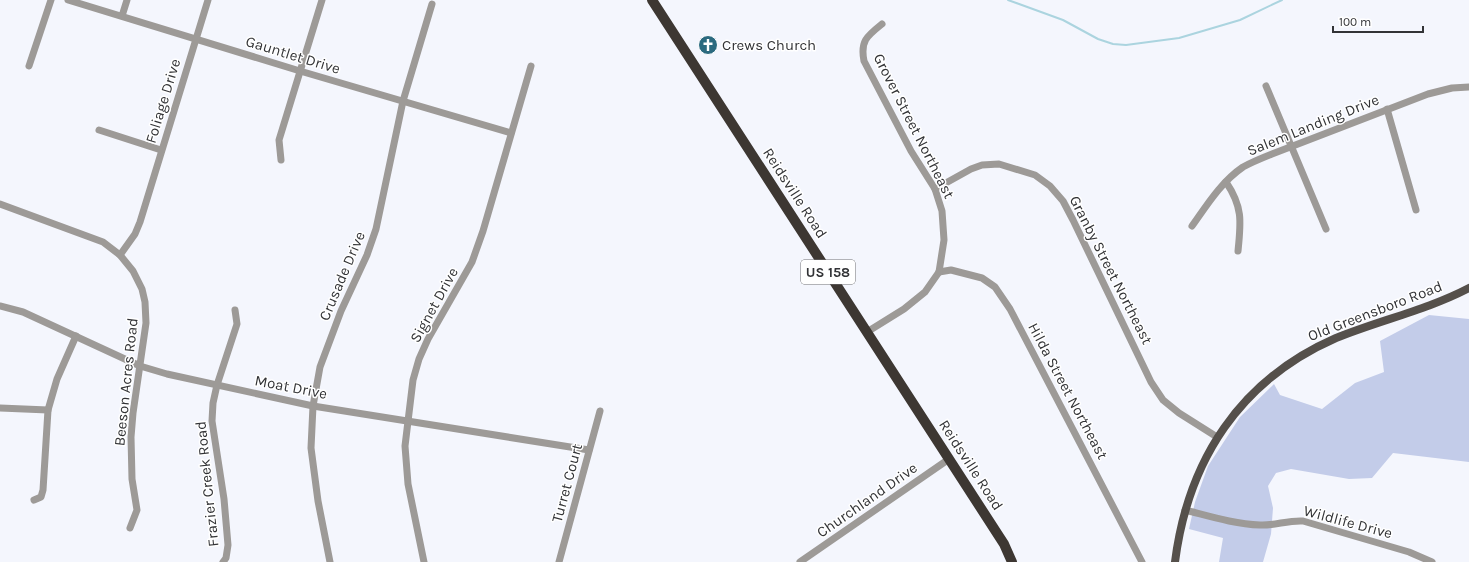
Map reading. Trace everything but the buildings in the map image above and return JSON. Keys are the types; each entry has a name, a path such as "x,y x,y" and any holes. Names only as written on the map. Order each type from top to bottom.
{"highway":[{"name":"Reidsville Road","path":"652,0 1004,544 1020,562"},
{"name":"Reidsville Road","path":"1004,544 1012,562"}],"main road":[{"name":"Old Greensboro Road","path":"1175,562 1184,510 1206,456 1217,437 1233,416 1272,376 1296,359 1336,339 1444,299 1469,288"}],"street":[{"path":"29,66 51,0"},
{"name":"Gauntlet Drive","path":"68,0 300,71 511,133"},
{"path":"122,16 127,0"},
{"name":"Foliage Drive","path":"120,255 135,234 144,210 161,150 208,0"},
{"path":"280,160 279,140 322,0"},
{"name":"Crusade Drive","path":"330,562 318,501 311,448 313,406 320,367 329,340 367,255 376,229 403,101 432,4"},
{"name":"Grover Street Northeast","path":"867,332 904,309 922,294 939,272 944,240 942,211 935,189 911,151 864,61 862,49 864,43 867,37 882,24"},
{"name":"Signet Drive","path":"424,562 408,484 405,446 413,380 419,359 428,339 472,262 483,231 531,66"},
{"path":"1266,86 1326,229"},
{"name":"Salem Landing Drive","path":"1192,226 1217,191 1243,167 1290,146 1387,109 1438,91 1469,87"},
{"path":"1387,109 1416,210"},
{"path":"99,130 161,150"},
{"name":"Granby Street Northeast","path":"935,189 971,169 982,165 999,164 1035,175 1050,186 1063,201 1073,220 1152,382 1164,400 1179,413 1217,437"},
{"path":"1226,182 1235,197 1240,213 1241,224 1238,251"},
{"name":"Beeson Acres Road","path":"0,204 95,239 112,248 127,262 139,280 145,302 146,323 131,437 132,479 137,510 130,528"},
{"name":"Hilda Street Northeast","path":"939,272 951,270 982,278 994,287 1010,309 1142,562"},
{"name":"Moat Drive","path":"0,306 23,312 140,366 217,385 313,406 589,450"},
{"name":"Frazier Creek Road","path":"223,562 226,558 228,546 224,499 212,421 213,403 217,385 237,324 235,310"},
{"path":"34,500 41,497 43,490 48,410 57,379 76,336"},
{"path":"0,408 48,410"},
{"name":"Turret Court","path":"559,562 600,411"},
{"name":"Churchland Drive","path":"800,562 949,459"},
{"name":"Wildlife Drive","path":"1184,510 1239,523 1272,525 1303,521 1409,552 1432,562"}],"shaded area":[{"path":"1429,315 1469,319 1469,462 1393,453 1372,478 1349,479 1291,469 1276,473 1268,486 1273,508 1271,534 1263,562 1219,562 1223,538 1189,529 1195,502 1208,466 1240,417 1274,384 1280,395 1322,409 1355,383 1384,372 1380,341"}],"waterway":[{"path":"1008,0 1063,20 1098,39 1113,44 1126,45 1179,38 1240,20 1282,0"}],"place":[{"name":"Crews Church","path":"708,45"}]}
